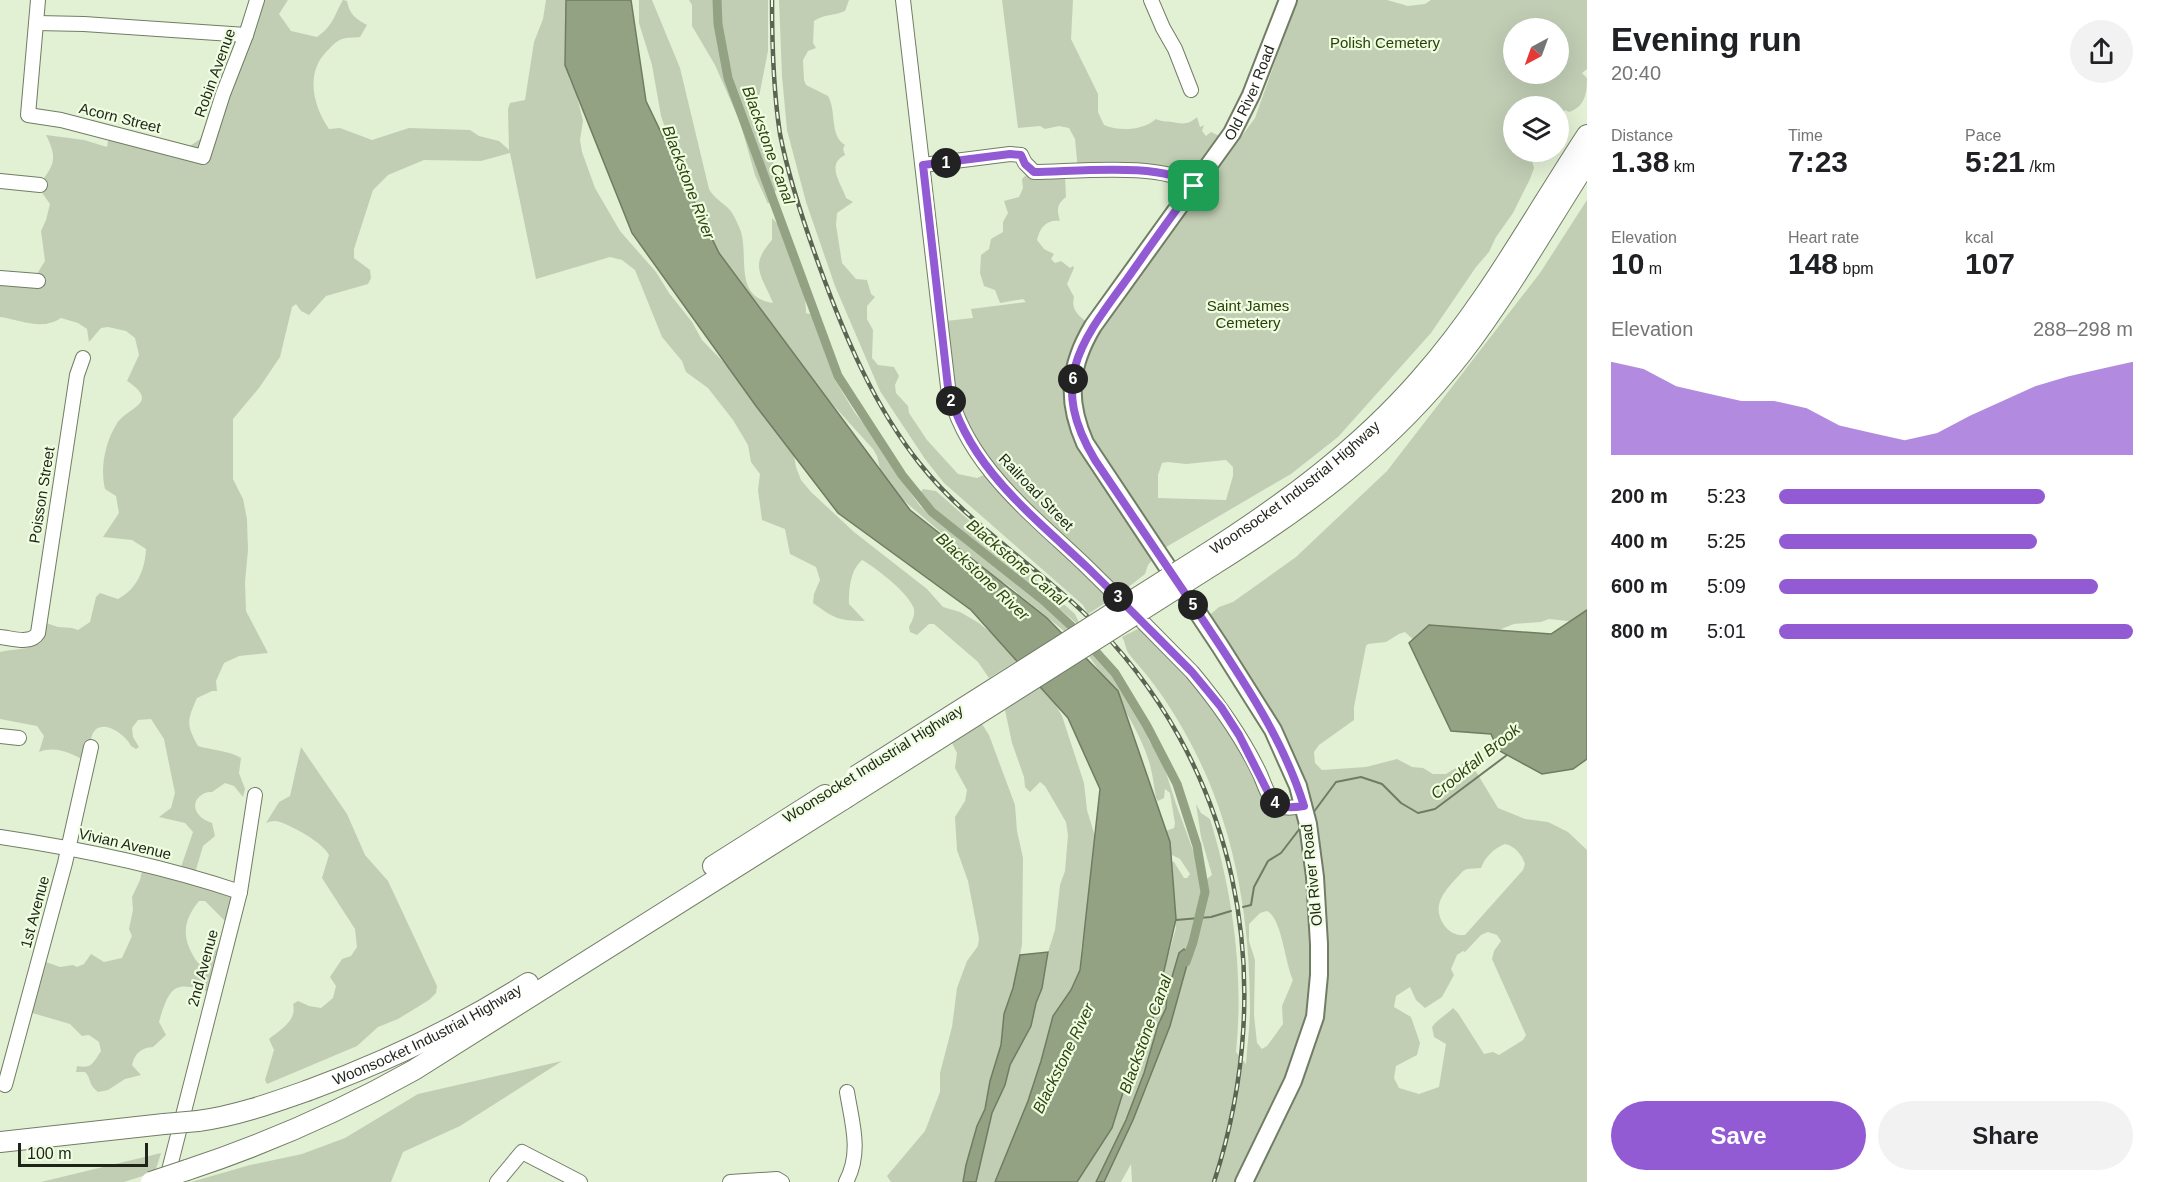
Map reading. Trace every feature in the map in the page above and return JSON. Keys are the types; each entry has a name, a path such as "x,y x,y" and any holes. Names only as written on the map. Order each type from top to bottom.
{"highway":[{"name":"Woonsocket Industrial Highway","path":"1209,559 1320,475 1378,424 1411,389 1480,303 1587,135"},
{"name":"Woonsocket Industrial Highway","path":"151,1182 300,1128 414,1070 841,793 1209,559 1289,516 1330,486 1376,446 1411,412 1458,358 1490,314 1587,162"},
{"name":"Woonsocket Industrial Highway","path":"0,1142 198,1121 242,1112 319,1086 406,1050 527,984 841,793"}],"main road":[{"name":"Old River Road","path":"1244,1182 1301,1060 1315,1017 1319,975 1315,877 1312,844 1304,806 1292,771 1273,730 1085,443 1075,415 1072,396 1074,370 1084,340 1222,147 1241,116 1288,0"}],"street":[{"path":"38,0 37,23 246,35"},
{"name":"Robin Avenue","path":"203,157 222,94 246,35 257,0"},
{"name":"Railroad Street","path":"903,0 948,387 964,433 990,472 1192,672 1208,691 1239,735 1276,804 1285,808 1304,806"},
{"path":"1151,0 1175,49 1191,90"},
{"name":"Acorn Street","path":"37,23 28,115 61,120 203,157"},
{"path":"923,165 1010,154 1021,155 1025,164 1034,172 1098,170 1150,172 1186,179 1194,186"},
{"path":"0,181 40,184"},
{"path":"0,278 38,281"},
{"name":"Poisson Street","path":"0,637 31,640 36,637 77,375 83,358"},
{"path":"0,736 19,738"},
{"name":"1st Avenue","path":"5,1085 69,847 91,747"},
{"name":"2nd Avenue","path":"166,1182 240,892 255,795"},
{"name":"Vivian Avenue","path":"0,837 69,847 199,878 240,892"},
{"path":"846,1182 852,1171 855,1150 855,1130 847,1092"},
{"path":"497,1182 522,1152 580,1182"},
{"path":"730,1182 777,1179 782,1182"}],"green space":[{"path":"260,0 288,0 279,14 291,31 317,37 330,24 343,0 347,1 354,16 367,25 360,37 344,38 334,44 320,60 316,69 314,90 316,100 329,129 340,128 372,140 409,128 470,130 479,136 499,141 509,150 508,109 510,103 525,100 534,42 543,19 546,0 570,0 569,78 576,92 583,121 580,140 582,152 595,188 620,231 656,272 692,322 702,340 738,377 792,445 801,480 811,492 854,532 927,589 943,607 960,612 979,623 1021,658 989,678 978,662 934,624 929,624 917,635 910,632 909,627 914,612 911,603 891,582 862,560 853,575 849,604 865,621 837,618 813,603 820,580 816,567 790,554 785,529 762,520 758,490 760,474 751,462 748,445 733,420 708,388 686,372 682,361 662,337 635,270 622,260 610,257 536,279 510,153 481,161 424,160 388,175 373,190 354,249 354,258 370,270 371,278 368,284 326,296 309,315 301,311 296,304 292,307 280,357 259,388 233,419 233,479 243,499 247,519 246,611 268,653 239,656 224,663 216,681 217,691 197,698 189,722 198,746 241,758 239,773 245,789 243,797 234,786 225,783 212,792 200,796 195,807 203,819 212,823 215,836 203,846 195,873 238,887 216,994 192,987 177,988 172,992 167,998 159,1022 166,1035 153,1047 139,1052 133,1061 132,1065 141,1075 125,1079 108,1090 98,1092 85,1072 76,1072 77,1066 86,1067 94,1062 101,1051 99,1042 89,1035 82,1036 70,1024 29,1012 43,961 60,967 73,965 77,967 84,964 91,954 104,962 122,958 132,936 129,929 133,910 132,897 140,880 144,862 180,870 193,832 185,823 159,817 171,808 175,793 164,739 151,719 138,720 132,728 133,737 139,747 136,749 117,731 111,728 99,728 91,739 89,763 59,750 39,752 44,736 37,726 0,719 0,652 29,647 37,640 43,622 78,630 90,622 96,597 100,593 118,599 130,590 139,578 146,549 132,540 103,537 119,513 116,496 105,489 103,473 104,456 112,432 121,419 142,400 137,389 127,381 139,355 135,338 126,331 108,327 101,328 89,342 87,329 78,323 61,318 46,324 31,324 0,317 0,278 32,282 45,261 41,231 50,204 38,187 51,168 53,157 46,135 84,140 107,147 109,136 184,150 212,131 253,35 250,29","holes":["199,901 205,901 225,921 222,941 206,963 198,963 189,947 186,932 193,909"]},
{"path":"639,0 652,0 680,68 709,189 731,211 740,229 743,239 745,274 752,293 760,299 773,303 759,270 761,257 772,240 772,218 787,234 805,292 806,313 818,316 817,329 835,380 855,413 873,435 920,506 968,546 1008,574 1076,633 1069,635 1009,586 990,574 889,488 873,449 753,321 686,200 679,168 661,116 652,65 639,23"},
{"path":"689,0 768,0 768,51 755,117 757,129 767,143 773,159 776,190 768,204 755,175 740,122 715,65 692,26 692,5"},
{"path":"779,0 849,0 845,11 814,21 813,43 816,48 808,51 803,60 806,85 828,96 837,135 845,145 843,149 845,155 839,159 835,169 846,198 853,202 837,213 836,225 842,263 856,279 867,280 871,294 875,297 867,306 867,319 873,330 872,358 878,365 894,367 899,376 895,385 896,393 908,406 909,413 927,440 958,474 977,478 991,472 992,468 970,437 959,410 952,382 944,323 973,318 971,309 1026,302 1023,299 1000,303 995,290 984,286 980,273 981,255 989,249 991,239 1003,232 1003,222 1008,213 1004,201 1019,197 1023,188 1022,179 1034,167 1046,172 1064,172 1065,175 1066,197 1058,208 1060,221 1051,221 1045,225 1037,240 1044,249 1054,254 1051,259 1055,263 1061,261 1070,268 1073,266 1067,284 1074,297 1074,307 1078,315 1094,328 1079,370 1079,396 1086,362 1099,331 1255,118 1297,0 1387,0 1408,6 1425,4 1431,0 1587,0 1587,69 1582,73 1587,78 1584,99 1579,107 1569,112 1569,96 1503,96 1503,162 1532,162 1534,168 1513,213 1496,237 1489,252 1476,267 1431,333 1338,437 1291,474 1161,550 1148,565 1145,574 1088,614 1083,605 944,483 925,459 880,391 835,286 806,202 787,130","holes":["1226,460 1233,467 1233,476 1226,500 1158,498 1158,475 1162,463 1186,464"]},
{"path":"1002,0 1073,0 1071,39 1098,94 1098,112 1104,125 1117,129 1131,129 1145,126 1156,119 1188,123 1197,117 1200,127 1204,125 1202,131 1206,136 1211,132 1224,138 1214,161 1185,180 1078,171 1075,139 1069,128 1059,126 1045,129 1040,126 1018,128"},
{"path":"1587,200 1587,620 1578,622 1549,619 1541,622 1514,624 1483,636 1423,649 1405,632 1386,642 1368,644 1354,707 1354,720 1319,745 1314,752 1315,763 1322,770 1366,767 1397,759 1433,774 1446,774 1469,760 1498,808 1525,819 1548,822 1568,832 1587,850 1587,1182 1132,1182 1131,1164 1121,1182 1104,1182 1170,1026 1179,954 1167,994 1166,1008 1158,1025 1144,1073 1126,1120 1096,1182 1077,1182 1112,1128 1125,1086 1151,1027 1176,928 1165,860 1174,862 1184,878 1190,874 1180,859 1168,853 1166,831 1174,828 1175,824 1170,793 1165,789 1164,798 1158,801 1156,798 1150,765 1132,722 1083,650 1088,646 1113,674 1142,722 1149,741 1161,757 1201,872 1207,879 1212,875 1201,837 1196,804 1201,813 1210,819 1225,876 1235,934 1239,994 1236,1052 1246,1064 1250,1023 1247,946 1239,884 1224,823 1201,764 1184,731 1157,688 1128,652 1122,637 1146,625 1246,745 1282,803 1305,804 1206,618 1219,607 1233,602 1296,557 1387,471 1540,273","holes":["1505,844 1520,854 1525,864 1523,870 1465,935 1450,932 1444,925 1439,910 1440,902 1447,889 1463,871 1481,868 1490,853","1267,911 1276,922 1293,980 1282,1006 1283,1024 1267,1046 1262,1049 1257,1043 1254,1015 1255,960 1249,941 1249,924 1260,913","1488,932 1497,935 1501,941 1492,959 1526,1035 1523,1040 1499,1055 1493,1052 1484,1054 1453,1008 1432,1027 1434,1037 1446,1044 1439,1087 1419,1094 1399,1088 1394,1078 1396,1066 1417,1055 1420,1043 1411,1017 1394,1007 1396,996 1410,987 1416,1000 1425,1008 1442,997 1454,975 1451,969 1457,955 1465,952 1481,935"]},
{"path":"923,489 936,491 1075,614 1081,627 998,559 946,521 920,493"},
{"path":"1044,684 1062,716 1084,783 1087,810 1097,843 1080,970 1071,990 1053,1016 1028,1101 995,1182 976,1182 992,1113 1005,1085 1010,1065 1031,1026 1042,988 1048,952 1055,930 1060,885 1065,871 1068,835 1066,822 1045,786 1040,782 1030,792 1025,787 1005,710"},
{"path":"982,724 989,735 1015,805 1017,831 1023,858 1022,944 1014,988 1004,1014 1001,1045 963,1182 891,1182 887,1176 925,1131 940,1092 940,1073 952,1027 957,988 967,961 978,946 979,938 968,881 957,850 955,817 965,801 967,790 955,768 957,753 952,743"},
{"path":"301,747 347,814 365,855 388,881 437,986 436,993 429,1000 398,1019 378,1027 357,1046 267,1084 265,1080 274,1050 269,1039 290,1020 294,1010 293,1004 298,1001 321,1008 333,998 336,986 330,977 342,959 351,956 357,947 355,929 322,878 329,855 320,845 286,824 278,821 266,823 279,802 290,796"},
{"path":"562,1061 460,1126 403,1152 391,1182 191,1182 250,1165 302,1154 345,1138 418,1094"},
{"path":"161,1153 155,1172 124,1182 41,1182"}],"water":[{"name":"Blackstone River","path":"566,0 631,0 646,101 719,253 910,510 1047,618 1118,691 1170,842 1176,919 1151,1027 1125,1086 1112,1128 1077,1182 995,1182 1028,1101 1053,1016 1071,990 1080,970 1100,789 1068,718 971,610 838,513 756,406 632,233 565,65"},
{"path":"1587,610 1587,759 1573,769 1542,774 1498,750 1491,734 1451,731 1409,643 1429,625 1551,634"},
{"path":"1184,949 1190,954 1170,1026 1133,1120 1104,1182 1096,1182 1126,1120 1144,1073 1158,1025 1166,1008 1167,994 1179,953"},
{"path":"1048,952 1042,988 1031,1026 1010,1065 1005,1085 992,1113 976,1182 963,1182 977,1126 985,1109 990,1081 1001,1045 1004,1014 1013,988 1020,955"}],"waterway":[{"name":"Blackstone Canal","path":"717,0 718,24 728,78 838,376 902,475 932,512 1043,600 1079,633 1115,673 1147,726 1177,784 1197,846 1205,892 1186,962"},
{"name":"Crookfall Brook","path":"1313,813 1336,782 1361,777 1382,784 1401,803 1418,813 1435,809 1507,755"},
{"name":"Crookfall Brook","path":"1243,907 1251,905 1254,887 1268,861 1281,853 1301,827"},
{"name":"Crookfall Brook","path":"1176,920 1211,917 1231,911"}],"railway":[{"path":"772,0 776,100 780,134 788,168 803,218 850,345 888,419 938,485 978,523 1064,594 1137,672 1179,737 1211,805 1232,878 1243,952 1243,1029 1234,1105 1214,1182"}],"route":[{"path":"1010,154 1021,155 1025,164 1034,172 1125,170 1150,172 1186,179 1194,186 1084,340 1076,359 1072,383 1075,415 1080,433 1095,460 1220,646 1273,730 1292,771 1304,806 1285,808 1276,804 1239,735 1221,707 1192,672 990,472 964,433 951,403 948,387 923,165 1010,154"}],"park label":[{"name":"Polish Cemetery","path":"1385,43"},
{"name":"Saint James Cemetery","path":"1248,314"}]}
